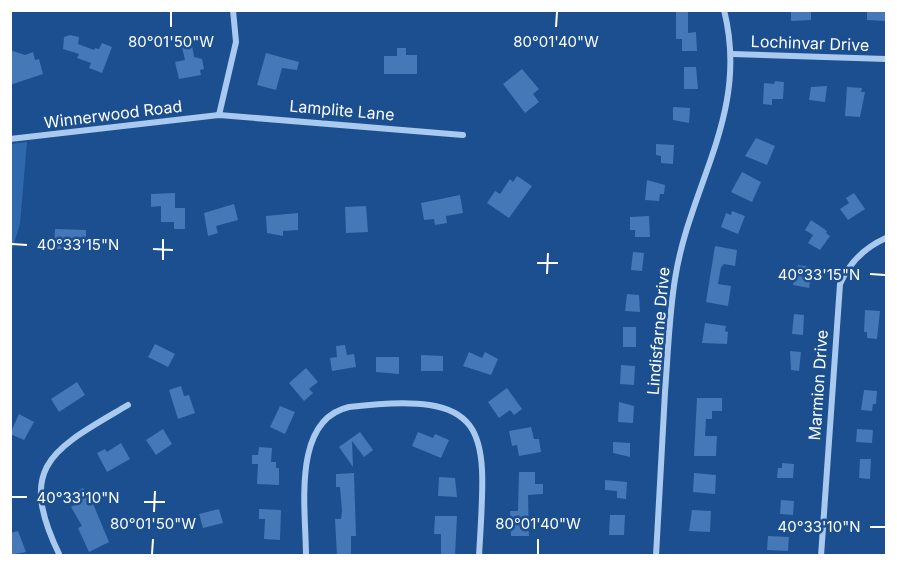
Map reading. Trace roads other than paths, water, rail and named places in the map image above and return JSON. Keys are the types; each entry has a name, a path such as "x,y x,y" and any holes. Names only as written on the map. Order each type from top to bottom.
{"street":[{"path":"219,115 236,42 233,10"},
{"name":"Lindisfarne Drive","path":"656,555 672,297 690,218 722,129 732,54 724,10"},
{"name":"Lochinvar Drive","path":"732,54 886,59"},
{"name":"Lamplite Lane","path":"219,115 463,135"},
{"name":"Winnerwood Road","path":"10,139 219,115"},
{"name":"Marmion Drive","path":"821,555 840,284 852,263 886,238"},
{"path":"306,555 305,470 313,436 325,420 339,409 349,407 432,404 449,409 465,419 479,440 483,479 479,555"},
{"path":"60,555 42,514 41,482 47,464 68,442 128,405"}]}
